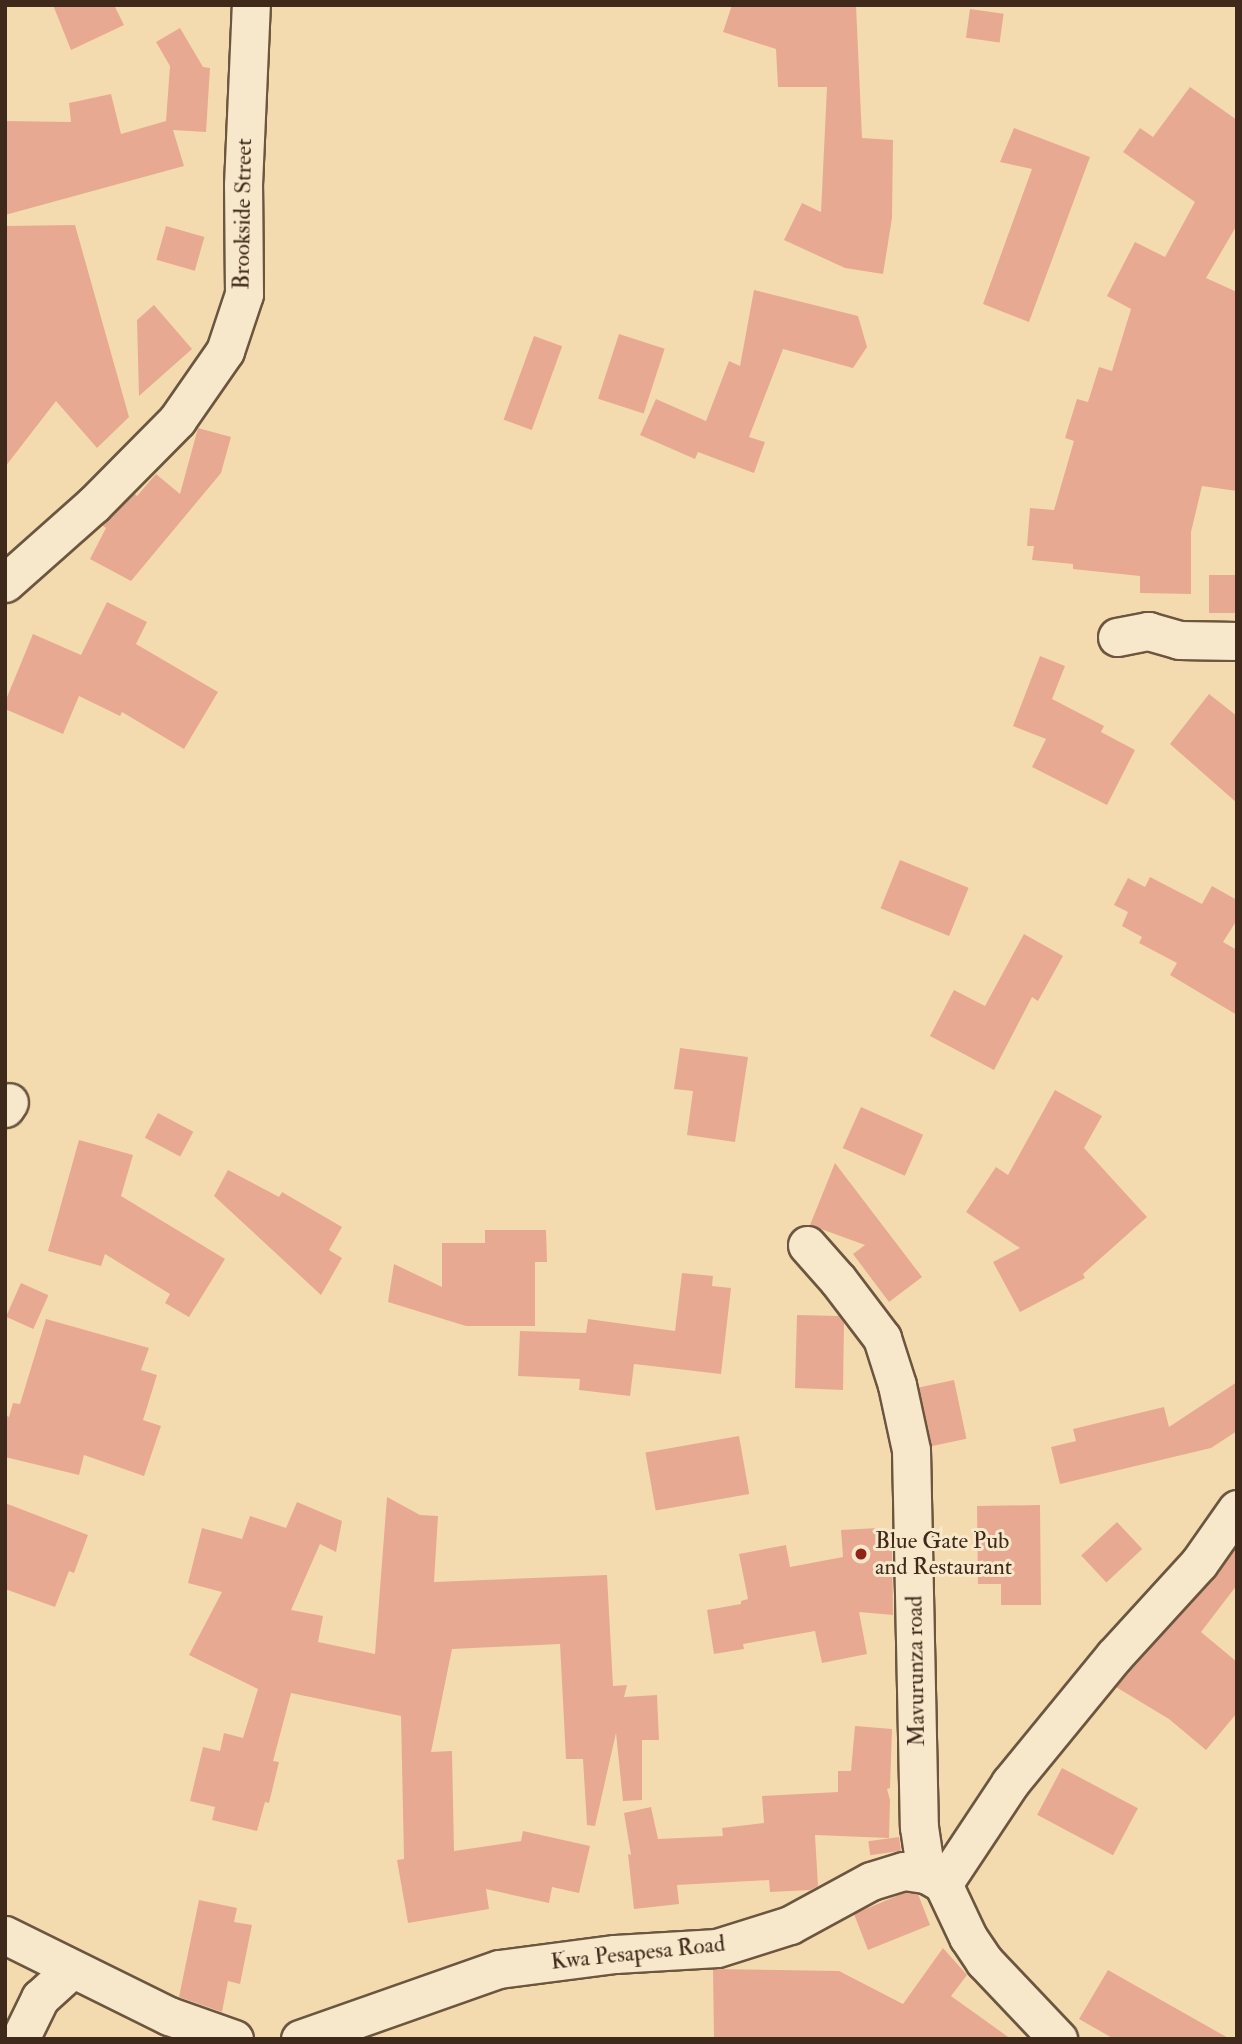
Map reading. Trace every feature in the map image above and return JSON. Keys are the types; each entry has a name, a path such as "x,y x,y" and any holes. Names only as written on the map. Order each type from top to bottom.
{"street":[{"name":"Brookside Street","path":"5,583 93,505 177,420 225,351 244,294 243,185 251,5"},
{"path":"1116,637 1148,631 1179,640 1237,641"},
{"name":"Mavurunza road","path":"807,1245 838,1280 882,1338 897,1385 911,1450 919,1827 934,1879"},
{"path":"1058,2039 984,1961 934,1879 1114,1656 1199,1563 1237,1509"},
{"name":"Kwa Pesapesa Road","path":"300,2039 362,2029 499,1969 615,1954 717,1948 790,1925 871,1881 904,1871 934,1879"},
{"path":"5,1935 169,2016 234,2039"},
{"path":"20,2039 40,1998 72,1969"}],"building":[{"path":"53,5 114,5 124,25 71,50"},
{"path":"732,5 856,5 862,138 893,140 892,218 883,274 845,268 784,240 802,203 821,212 827,87 778,87 776,49 723,32"},
{"path":"970,9 1004,14 1000,42 966,38"},
{"path":"180,28 203,67 210,68 206,132 173,130 184,166 5,215 5,121 71,122 69,103 111,94 121,134 166,121 170,66 156,42"},
{"path":"1190,87 1237,120 1237,225 1206,278 1237,292 1237,491 1202,486 1191,532 1191,594 1140,593 1140,576 1073,569 1073,564 1032,560 1034,546 1027,546 1030,508 1054,510 1074,441 1065,438 1077,399 1088,402 1099,367 1112,371 1131,309 1107,296 1135,242 1165,257 1195,202 1123,152 1140,128 1153,137"},
{"path":"1014,128 1090,157 1029,322 983,304 1032,169 1000,162"},
{"path":"75,225 129,417 97,448 56,401 5,467 5,226"},
{"path":"166,226 204,237 195,271 156,260"},
{"path":"754,290 858,316 867,347 853,368 783,349 749,437 765,442 754,473 698,452 695,459 640,435 656,399 706,421 729,361 740,366"},
{"path":"154,305 192,349 139,396 137,320"},
{"path":"619,334 665,349 644,414 598,399"},
{"path":"534,336 562,346 532,430 504,420"},
{"path":"198,428 231,437 221,473 131,581 90,559 106,528 102,525 134,493 137,496 156,474 180,494"},
{"path":"1209,575 1237,575 1237,613 1209,613"},
{"path":"107,602 147,622 136,644 218,692 184,749 122,712 120,716 79,696 63,734 5,709 5,702 33,634 81,655"},
{"path":"1040,656 1065,666 1052,699 1104,726 1101,732 1135,750 1107,805 1032,767 1046,739 1013,726"},
{"path":"1209,694 1237,716 1237,803 1170,744"},
{"path":"900,860 969,888 949,936 881,908"},
{"path":"1150,877 1202,904 1212,886 1237,900 1237,920 1223,942 1237,950 1237,1015 1170,975 1177,963 1139,943 1142,937 1122,926 1128,912 1114,905 1128,878 1145,887"},
{"path":"1024,934 1063,956 1038,1001 1032,997 994,1070 930,1036 954,990 985,1006"},
{"path":"680,1048 748,1057 735,1142 687,1135 693,1091 674,1089"},
{"path":"1055,1090 1102,1116 1084,1148 1147,1217 1083,1274 1085,1278 1020,1312 993,1262 1020,1248 966,1212 996,1167 1008,1175"},
{"path":"861,1107 923,1135 905,1176 843,1148"},
{"path":"158,1113 193,1132 180,1157 145,1138"},
{"path":"79,1140 133,1155 121,1196 225,1259 189,1317 165,1303 170,1294 105,1254 101,1266 48,1251"},
{"path":"835,1163 922,1277 889,1302 853,1254 865,1245 810,1225"},
{"path":"228,1170 279,1197 282,1192 342,1227 329,1250 342,1258 321,1295 214,1196"},
{"path":"485,1230 546,1230 547,1262 535,1262 535,1326 466,1326 388,1302 394,1264 442,1287 442,1243 485,1243"},
{"path":"682,1273 713,1276 712,1286 731,1288 721,1374 634,1364 630,1396 579,1390 580,1379 518,1376 520,1331 586,1333 588,1319 675,1331"},
{"path":"21,1283 48,1295 33,1329 6,1317"},
{"path":"797,1315 839,1316 844,1323 843,1390 795,1388"},
{"path":"46,1319 149,1348 141,1370 157,1375 143,1420 161,1426 144,1476 84,1455 79,1475 5,1457 5,1415 9,1417 13,1403 20,1404"},
{"path":"954,1380 966,1439 931,1446 919,1387"},
{"path":"1237,1382 1237,1431 1211,1448 1060,1484 1051,1447 1076,1441 1073,1429 1164,1407 1169,1427"},
{"path":"739,1436 749,1494 656,1511 645,1452"},
{"path":"387,1497 420,1515 438,1516 434,1582 607,1575 613,1686 627,1685 624,1697 657,1695 659,1740 642,1740 642,1800 623,1801 616,1733 595,1826 587,1825 583,1759 566,1759 560,1644 452,1649 431,1752 452,1751 454,1851 521,1841 523,1831 590,1846 579,1893 552,1887 549,1903 486,1889 489,1909 408,1923 397,1860 404,1859 401,1716 291,1693 273,1761 279,1762 269,1803 265,1802 257,1831 212,1820 215,1807 190,1801 203,1747 220,1751 224,1733 243,1738 258,1689 189,1655 222,1592 188,1583 202,1528 242,1539 250,1516 286,1528 297,1502 342,1521 336,1552 320,1544 291,1610 323,1616 318,1642 375,1654"},
{"path":"5,1503 88,1535 74,1573 69,1571 55,1607 5,1589"},
{"path":"1040,1505 1041,1605 1001,1605 1001,1584 978,1584 977,1506"},
{"path":"1117,1522 1142,1549 1106,1582 1081,1555"},
{"path":"878,1528 879,1548 892,1549 893,1615 859,1612 867,1654 822,1663 815,1631 743,1644 744,1649 714,1654 707,1610 741,1604 741,1601 748,1599 739,1554 786,1545 790,1567 843,1557 841,1530"},
{"path":"1237,1546 1237,1585 1201,1632 1237,1662 1237,1713 1206,1750 1169,1719 1116,1687 1214,1577"},
{"path":"855,1726 892,1729 890,1788 887,1789 890,1800 889,1838 815,1835 818,1886 810,1890 770,1892 769,1880 677,1885 679,1904 634,1909 628,1854 631,1855 624,1813 651,1807 658,1839 723,1836 722,1828 764,1823 762,1796 838,1792 838,1771 851,1771"},
{"path":"1062,1768 1138,1808 1113,1855 1037,1815"},
{"path":"899,1837 901,1851 870,1855 868,1841"},
{"path":"906,1892 918,1894 930,1925 868,1950 854,1914"},
{"path":"199,1900 237,1908 234,1922 252,1925 240,1984 228,1981 222,2012 179,1997"},
{"path":"943,1948 967,1975 951,1996 1011,2039 714,2039 713,1969 839,1971 903,2004"},
{"path":"1108,1970 1230,2039 1114,2039 1079,2019"}],"place":[{"name":"Blue Gate Pub and Restaurant","path":"861,1554"}]}
